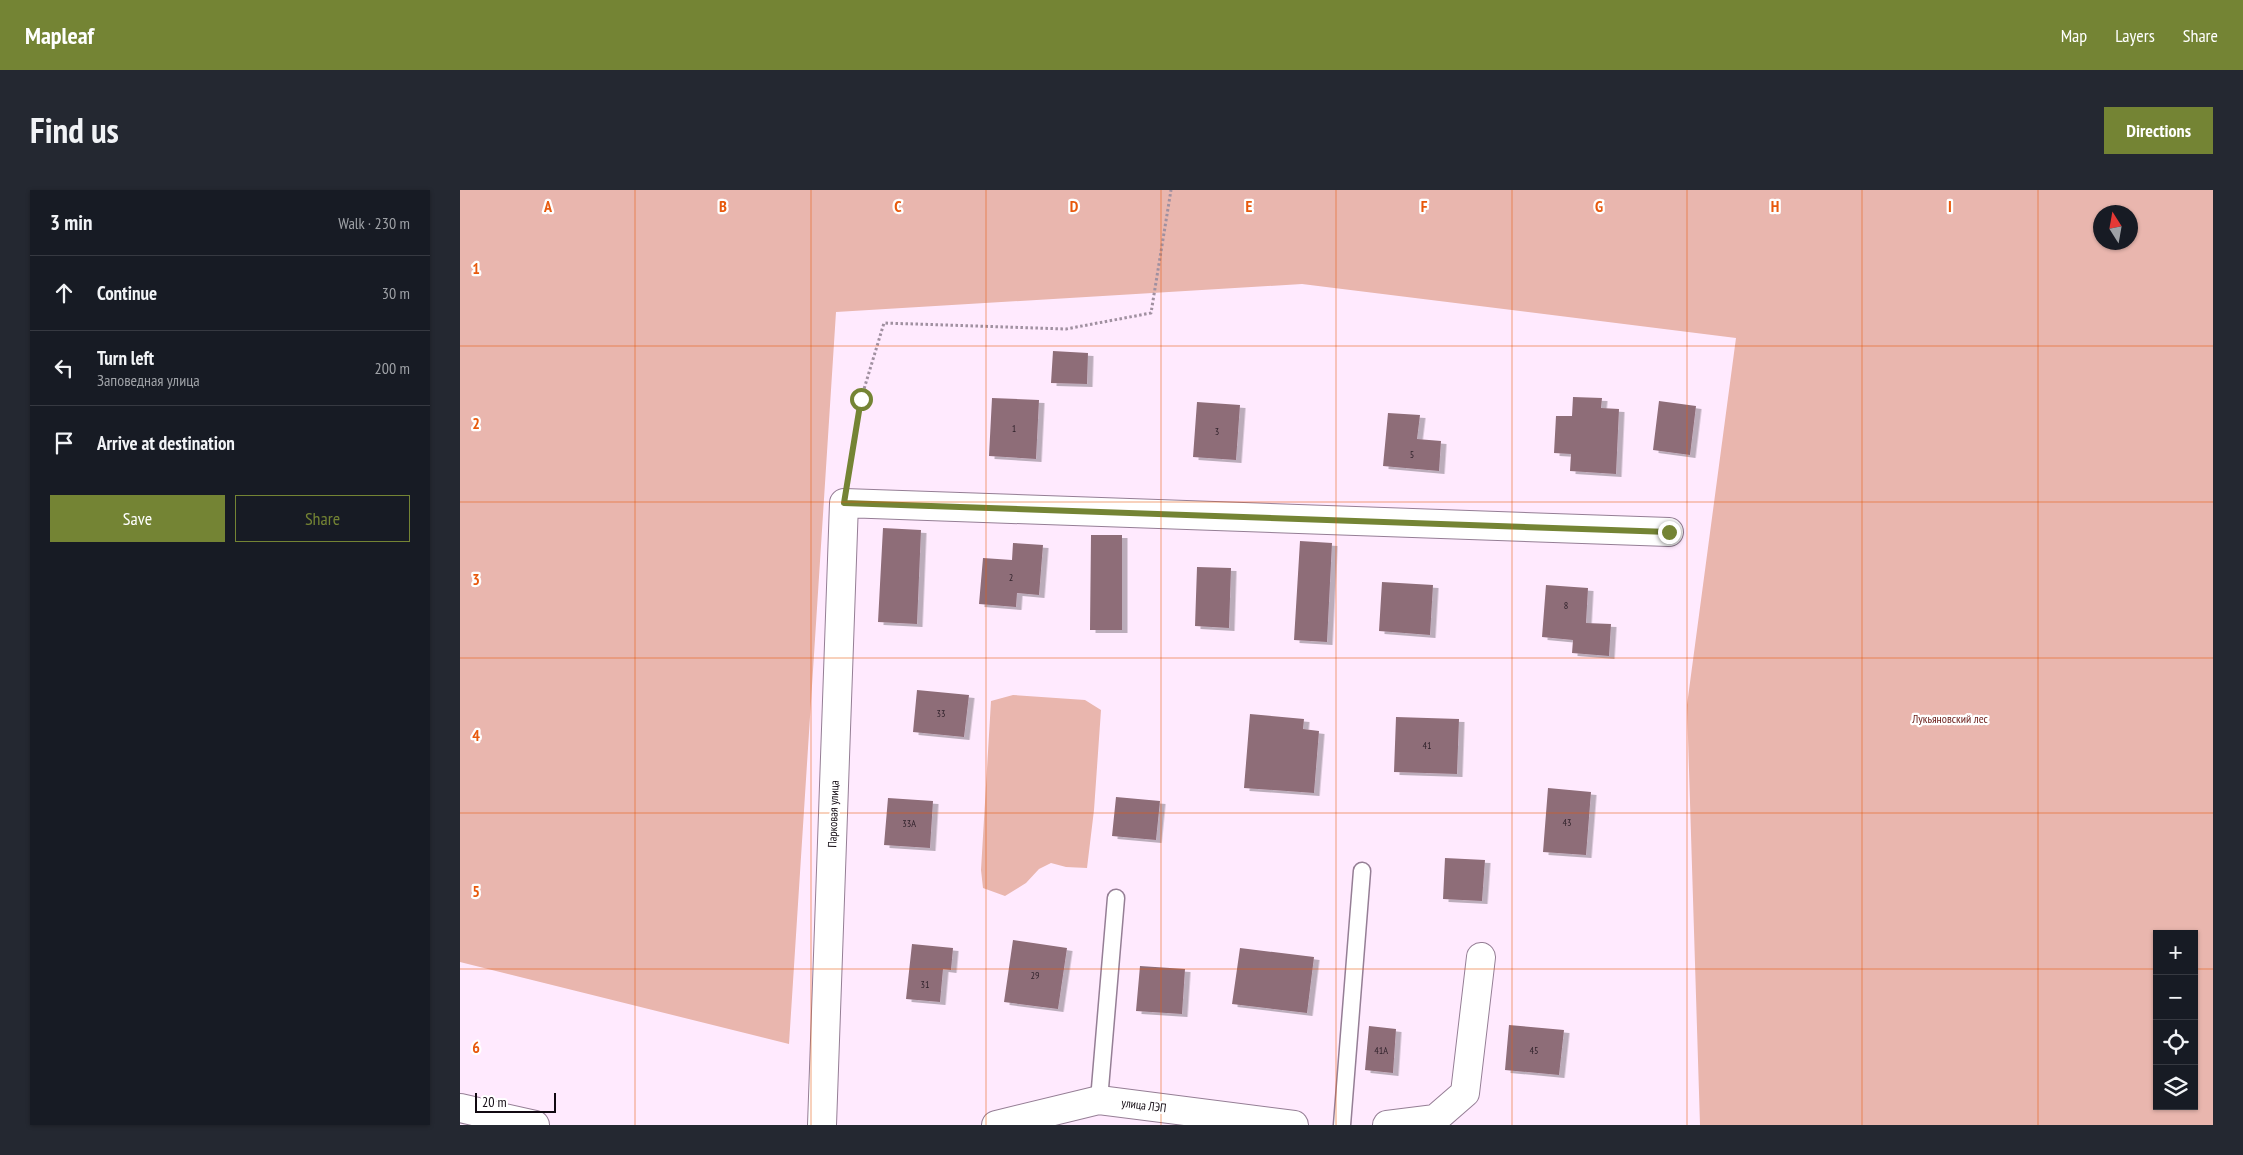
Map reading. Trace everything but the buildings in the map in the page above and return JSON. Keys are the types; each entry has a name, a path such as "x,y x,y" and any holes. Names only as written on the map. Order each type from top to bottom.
{"street":[{"path":"844,503 1669,532"},
{"name":"Парковая улица","path":"822,1125 844,503"},
{"path":"1387,1125 1435,1118 1465,1094 1481,957"},
{"name":"улица ЛЭП","path":"996,1125 1099,1100 1294,1125"},
{"path":"460,1108 534,1125"}],"lane":[{"path":"1342,1125 1362,872"},
{"path":"1099,1100 1116,898"}],"path":[{"path":"844,503 861,399 884,323 1066,329 1151,313 1171,190"}],"green space":[{"name":"Лукьяновский лес","path":"460,190 2213,190 2213,1125 1700,1125 1687,705 1736,338 1302,284 836,312 789,1044 460,962"},
{"path":"1013,695 1085,700 1101,710 1094,810 1087,868 1066,867 1051,863 1039,869 1026,883 1005,896 983,888 981,870 991,701"}],"route":[{"path":"861,399 844,503 1669,532"}]}
